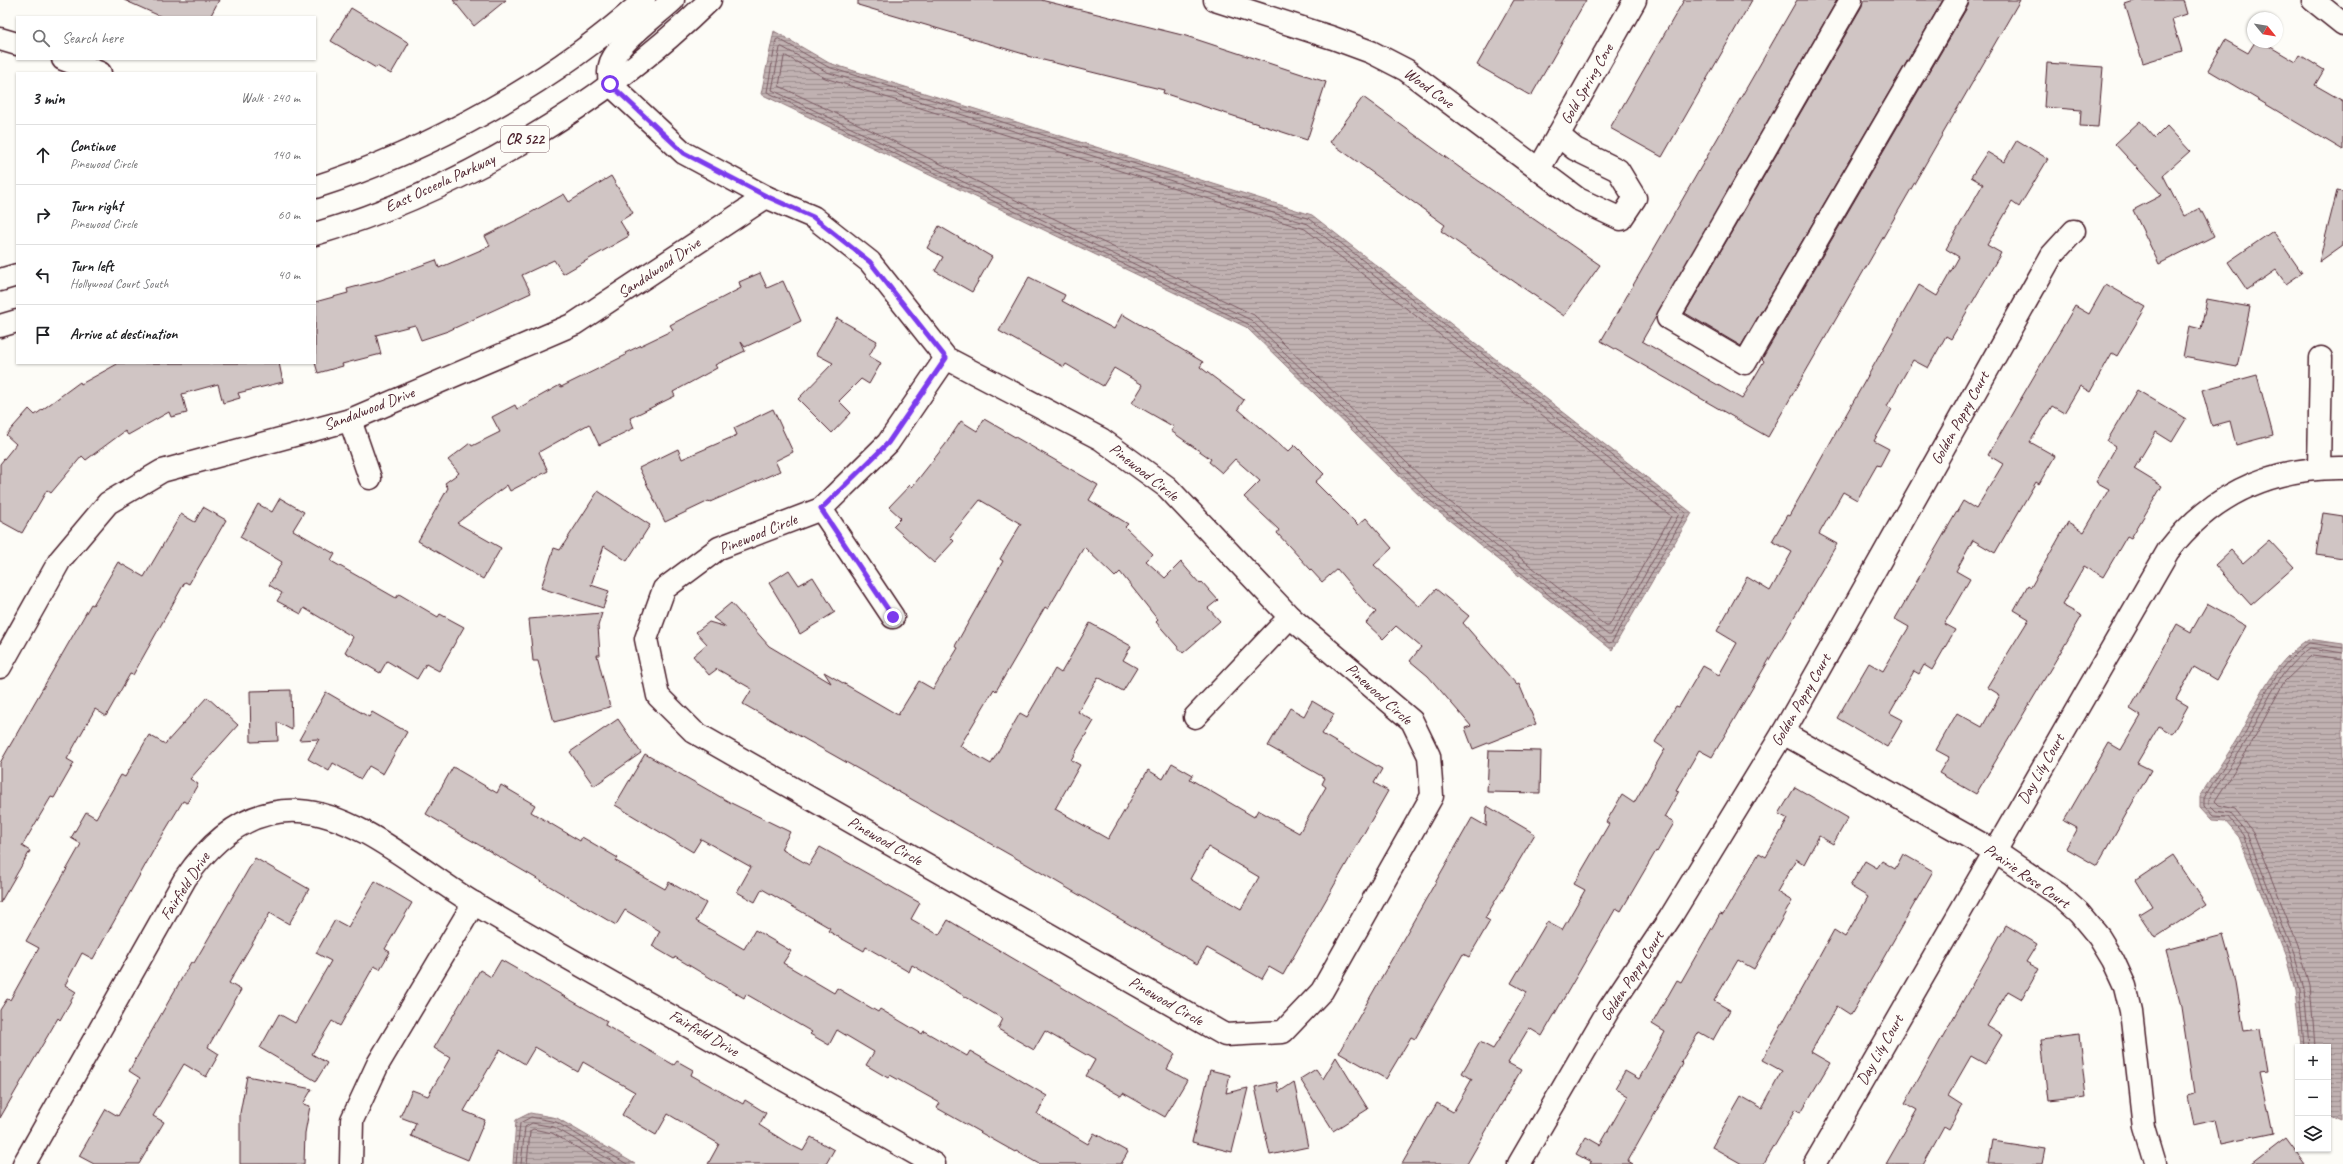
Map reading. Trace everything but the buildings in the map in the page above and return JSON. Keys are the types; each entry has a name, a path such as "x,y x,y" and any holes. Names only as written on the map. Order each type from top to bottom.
{"street":[{"name":"CR 522","path":"316,187 365,169 466,122 525,88 574,55 644,0"},
{"path":"610,84 608,73 611,61 624,45 673,0"},
{"name":"East Osceola Parkway","path":"316,234 341,226 418,196 493,159 610,84 689,20 710,0"},
{"name":"Wood Cove","path":"1215,0 1262,6 1372,52 1406,70 1539,168 1578,199 1621,219 1635,198 1618,170 1575,149 1558,135"},
{"name":"Gold Spring Cove","path":"1539,168 1635,0"},
{"path":"1851,0 1668,318 1745,363 1957,0"},
{"path":"2313,0 2343,24"},
{"path":"0,39 16,44"},
{"path":"66,60 97,72"},
{"name":"Pinewood Circle","path":"610,84 684,153 766,196 813,217 870,262 946,358 1101,439 1167,487 1290,617 1412,721 1429,756 1432,796 1322,991 1283,1032 1225,1035 694,732 658,696 646,639 664,589 719,548 821,509 888,443 946,358"},
{"name":"Sandalwood Drive","path":"0,666 60,560 108,503 162,471 350,420 574,324 766,196"},
{"name":"Golden Poppy Court","path":"1519,1164 1609,1009 1670,918 1783,733 2052,255 2074,231"},
{"path":"0,280 16,275"},
{"path":"0,326 16,321"},
{"path":"2318,467 2321,358"},
{"path":"350,420 370,478"},
{"name":"Day Lily Court","path":"1815,1164 2168,551 2184,530 2204,512 2252,483 2274,475 2318,467 2343,468"},
{"path":"821,509 893,617"},
{"path":"1195,717 1290,617"},
{"name":"Prairie Rose Court","path":"1783,733 1994,851 2058,894 2074,908 2099,937 2113,960 2125,986 2131,1011 2144,1127 2150,1163"},
{"name":"Fairfield Drive","path":"24,1164 186,879 212,846 245,822 262,815 282,811 323,815 342,821 364,832 474,903 934,1164"},
{"path":"350,1164 352,1120 378,1064 474,903"}],"water":[{"path":"774,31 829,63 1312,215 1692,513 1612,650 1425,501 1246,327 761,94"},
{"path":"2308,639 2343,644 2343,1122 2331,1116 2331,1044 2301,1044 2295,990 2286,957 2239,837 2225,821 2212,820 2200,807 2200,796 2234,744 2267,683 2284,660"},
{"path":"530,1113 557,1118 635,1164 513,1164 516,1120"}],"route":[{"path":"610,84 684,153 766,196 813,217 870,262 946,358 888,443 821,509 893,617"}]}
